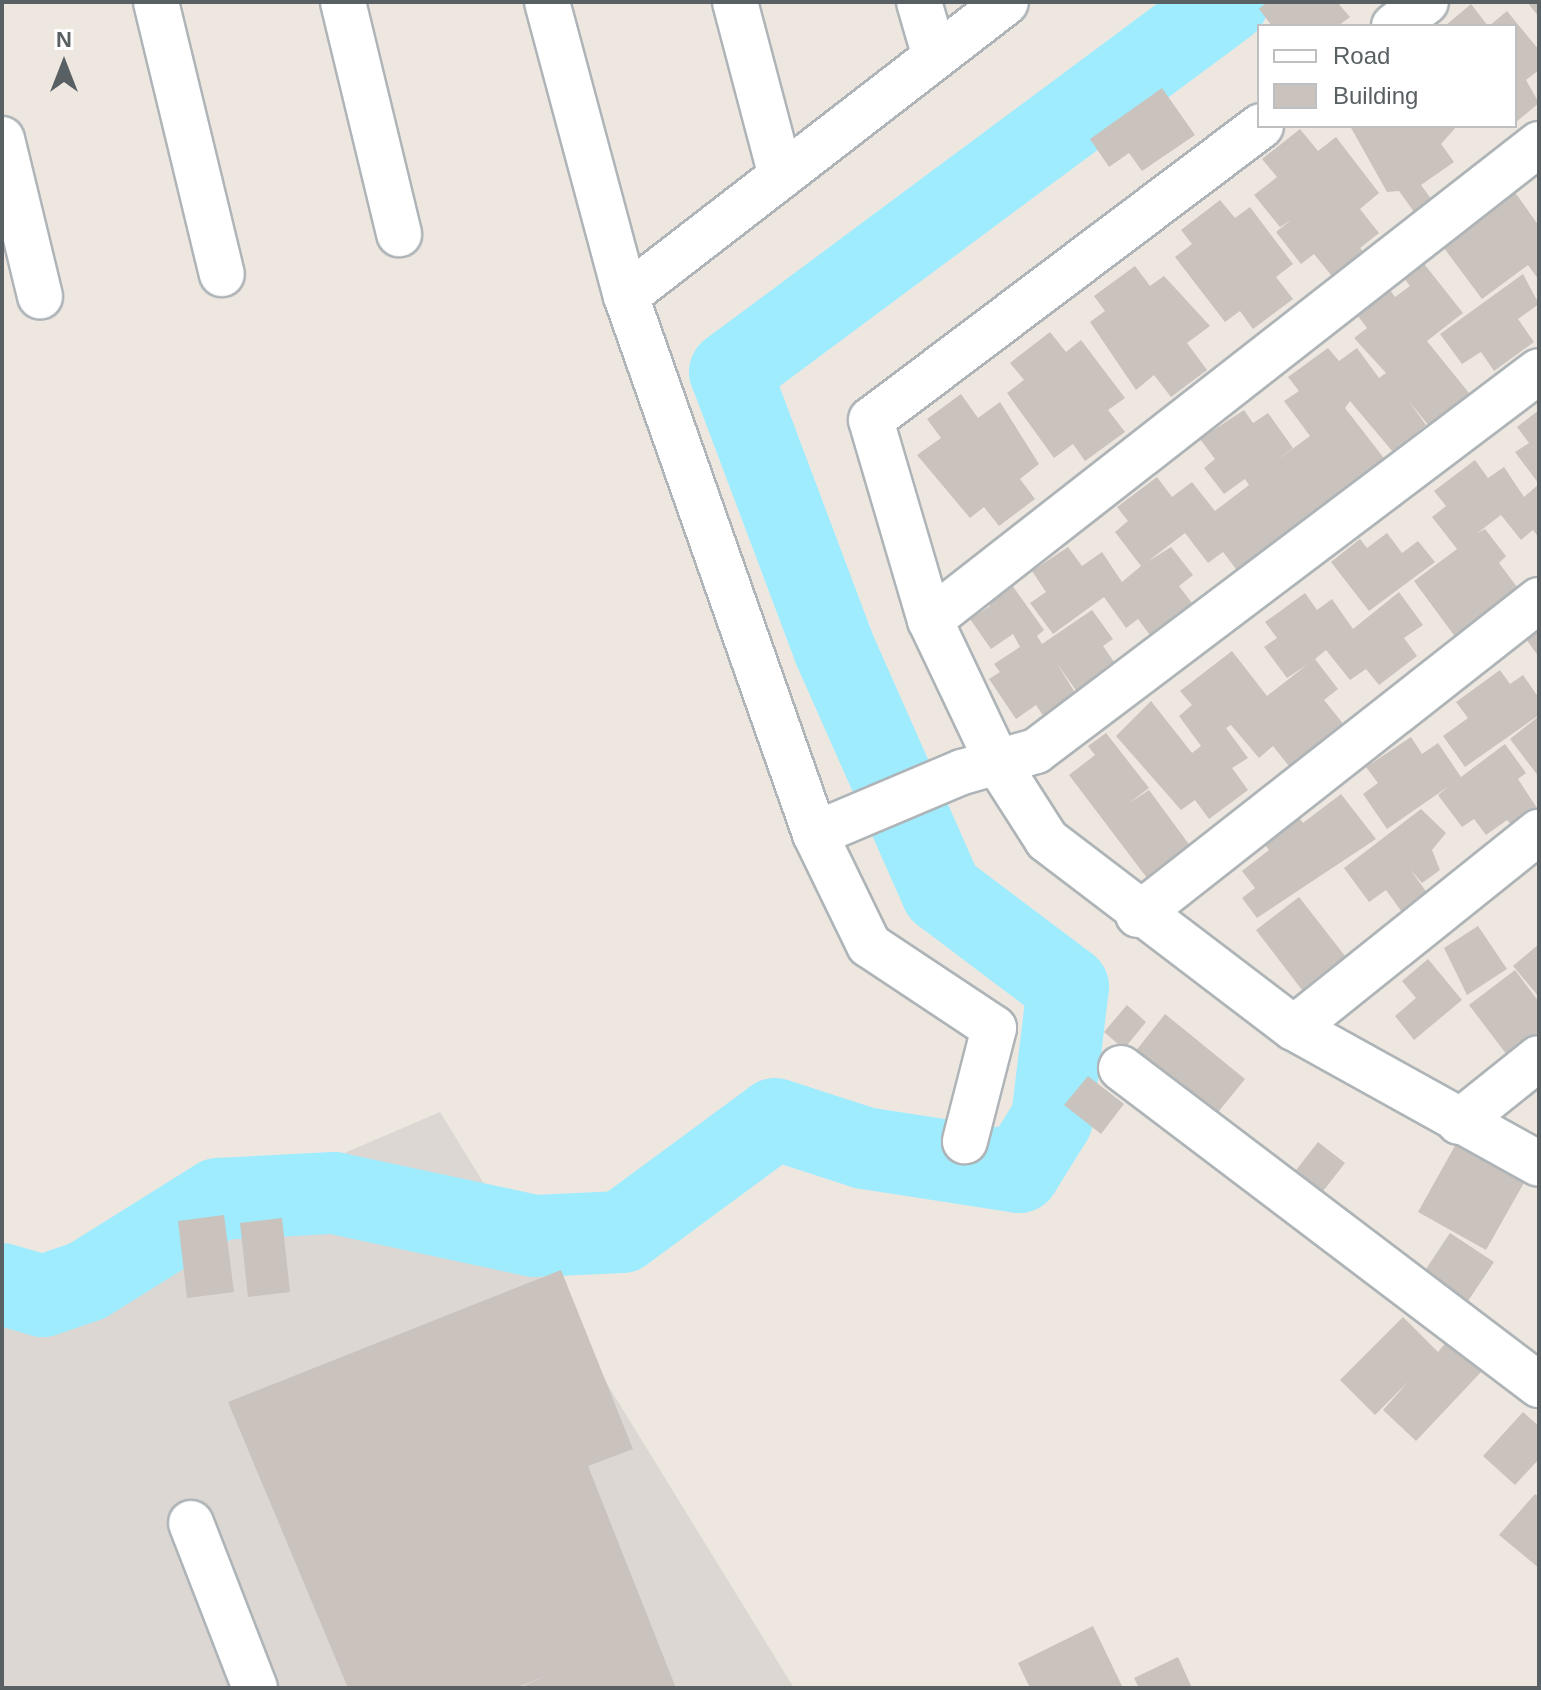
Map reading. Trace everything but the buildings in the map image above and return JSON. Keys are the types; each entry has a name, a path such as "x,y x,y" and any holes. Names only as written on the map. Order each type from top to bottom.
{"street":[{"path":"156,2 222,274"},
{"path":"343,2 399,234"},
{"path":"547,2 626,296 815,834 869,945 994,1028 965,1141"},
{"path":"735,2 781,176"},
{"path":"919,2 935,57"},
{"path":"626,296 1006,2"},
{"path":"1397,24 1426,2"},
{"path":"1258,128 871,420 930,620 999,765 1047,840 1138,915 1294,1028 1539,1164"},
{"path":"2,139 40,296"},
{"path":"930,620 1539,144"},
{"path":"815,834 925,787 1036,751 1539,371"},
{"path":"1138,915 1539,600"},
{"path":"1294,1028 1539,832"},
{"path":"1459,1122 1539,1058"},
{"path":"1121,1068 1539,1385"},
{"path":"191,1523 255,1688"}],"shaded area":[{"path":"440,1112 794,1688 2,1688 2,1300"}],"waterway":[{"path":"2,1284 43,1296 87,1281 218,1199 334,1193 534,1236 622,1232 775,1119 864,1148 1019,1172 1052,1119 1068,987 942,892 834,648 730,372 1228,2"}]}
